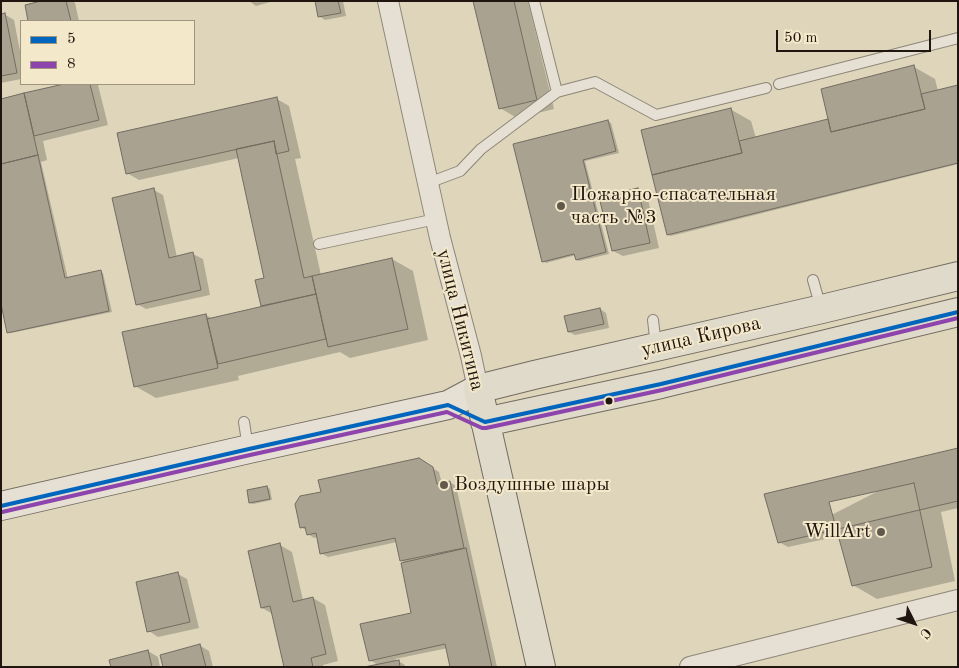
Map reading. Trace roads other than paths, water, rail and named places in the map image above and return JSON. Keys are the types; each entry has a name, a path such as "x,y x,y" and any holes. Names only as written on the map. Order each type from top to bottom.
{"main road":[{"name":"улица Кирова","path":"1,506 448,406 478,389 534,374 822,310 958,276"},
{"name":"улица Кирова","path":"485,422 661,384 958,312"},
{"name":"улица Никитина","path":"478,389 541,667"},
{"path":"448,406 485,422"}],"street":[{"name":"улица Никитина","path":"388,1 436,219 478,389"},
{"path":"690,667 958,600"}],"lane":[{"path":"534,1 557,92"},
{"path":"779,84 958,38"},
{"path":"428,183 460,171 481,149 557,92 595,82 656,115 766,88"},
{"path":"319,244 436,219"},
{"path":"813,280 822,310"},
{"path":"653,320 656,348"},
{"path":"244,422 249,449"}],"place":[{"name":"Пожарно-спасательная часть №3","path":"561,206"},
{"name":"Воздушные шары","path":"444,485"},
{"name":"WillArt","path":"881,532"}]}
